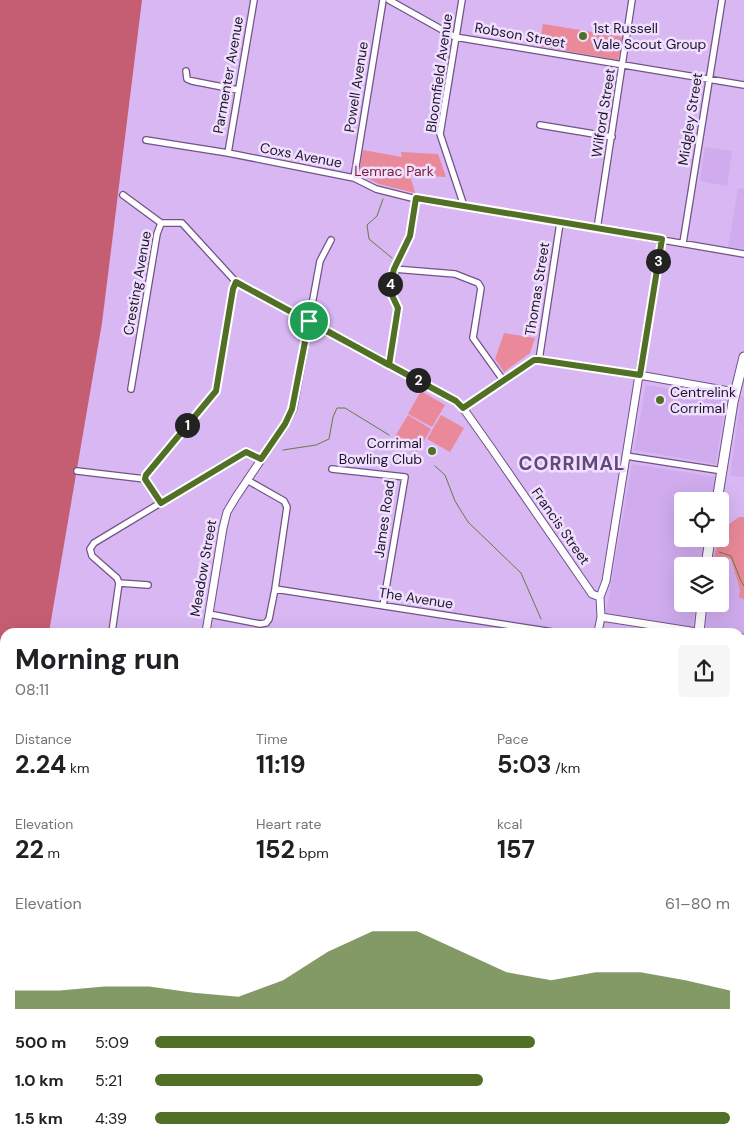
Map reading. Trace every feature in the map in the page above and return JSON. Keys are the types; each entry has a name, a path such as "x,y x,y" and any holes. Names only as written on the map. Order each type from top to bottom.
{"main road":[{"path":"718,492 744,357"},
{"path":"699,628 701,612"}],"street":[{"name":"Parmenter Avenue","path":"228,153 254,0"},
{"name":"Powell Avenue","path":"354,178 383,0"},
{"name":"Robson Street","path":"389,0 455,37 744,85"},
{"name":"Bloomfield Avenue","path":"462,0 440,134 464,206"},
{"name":"Wilford Street","path":"597,229 632,0"},
{"name":"Midgley Street","path":"683,243 722,0"},
{"path":"186,71 185,82 192,81 238,90"},
{"path":"540,125 612,137"},
{"name":"Coxs Avenue","path":"146,140 228,153 354,178 376,189 416,198 744,254"},
{"path":"123,195 161,223"},
{"path":"389,365 398,308 389,289 394,269 410,236 416,198"},
{"name":"Cresting Avenue","path":"131,388 156,234 161,223 182,223 236,282"},
{"name":"Thomas Street","path":"539,360 560,223"},
{"path":"599,628 601,617 600,597 606,581 662,239"},
{"path":"309,321 320,262 331,240"},
{"path":"394,269 455,274 478,283 481,288 474,338 503,380"},
{"path":"145,479 146,475 216,391 233,289 236,282"},
{"name":"Francis Street","path":"236,282 456,401 463,408 592,594 600,597"},
{"name":"Meadow Street","path":"207,628 227,512 285,424 292,409 309,321"},
{"path":"463,408 534,360 739,391"},
{"path":"113,628 119,583 117,578 92,556 90,549 94,543 246,452 261,459"},
{"path":"626,456 722,471"},
{"name":"James Road","path":"332,469 406,477 383,606"},
{"path":"77,471 145,479 161,503"},
{"path":"209,614 260,624 266,623 269,619 287,507 284,502 247,480"},
{"path":"119,583 148,585"},
{"name":"The Avenue","path":"275,589 527,628"},
{"path":"601,617 672,628"}],"shaded area":[{"path":"0,0 142,0 102,323 50,628 0,628"},
{"path":"705,147 732,151 727,186 700,181"},
{"path":"738,188 744,189 744,249 728,247"},
{"path":"646,385 726,398 716,464 634,450"},
{"path":"741,396 744,397 744,477 730,476"},
{"path":"632,464 715,477 714,492 674,492 674,547 705,547 703,557 674,557 674,612 695,612 692,627 606,613"},
{"path":"729,559 731,559 740,590 739,598 744,599 744,628 706,628 708,612 729,612"}],"green space":[{"path":"543,24 623,37 618,60 539,46"},
{"name":"Lemrac Park","path":"363,150 402,157 401,152 438,154 446,177 410,175 415,193 379,184 359,174"},
{"path":"504,333 535,338 530,353 504,372 495,359"},
{"path":"421,391 445,405 432,427 408,414"},
{"path":"408,415 431,429 417,452 394,438"},
{"path":"441,415 464,428 450,452 427,439"},
{"path":"739,517 744,517 744,599 739,598 740,590 731,559 729,557 714,557 717,547 729,547 729,524"}],"waterway":[{"path":"383,199 377,216 367,225 369,239 392,258"},
{"path":"283,450 316,445 329,439 333,417 337,408 345,408 389,435"},
{"path":"435,466 445,475 455,501 468,522 521,573 541,619"},
{"path":"719,552 731,556 744,586"}],"place":[{"name":"1st Russell Vale Scout Group","path":"583,36"},
{"name":"Centrelink Corrimal","path":"660,400"},
{"name":"Corrimal Bowling Club","path":"432,451"}],"district":[{"name":"CORRIMAL","path":"572,463"}],"route":[{"path":"309,321 292,409 285,424 261,459 246,452 161,503 145,479 146,475 216,391 233,289 236,282 309,321 349,343 389,365 456,401 463,408 534,360 640,375 662,239 416,198 410,236 394,269 389,289 398,308 389,365 309,321"}]}
